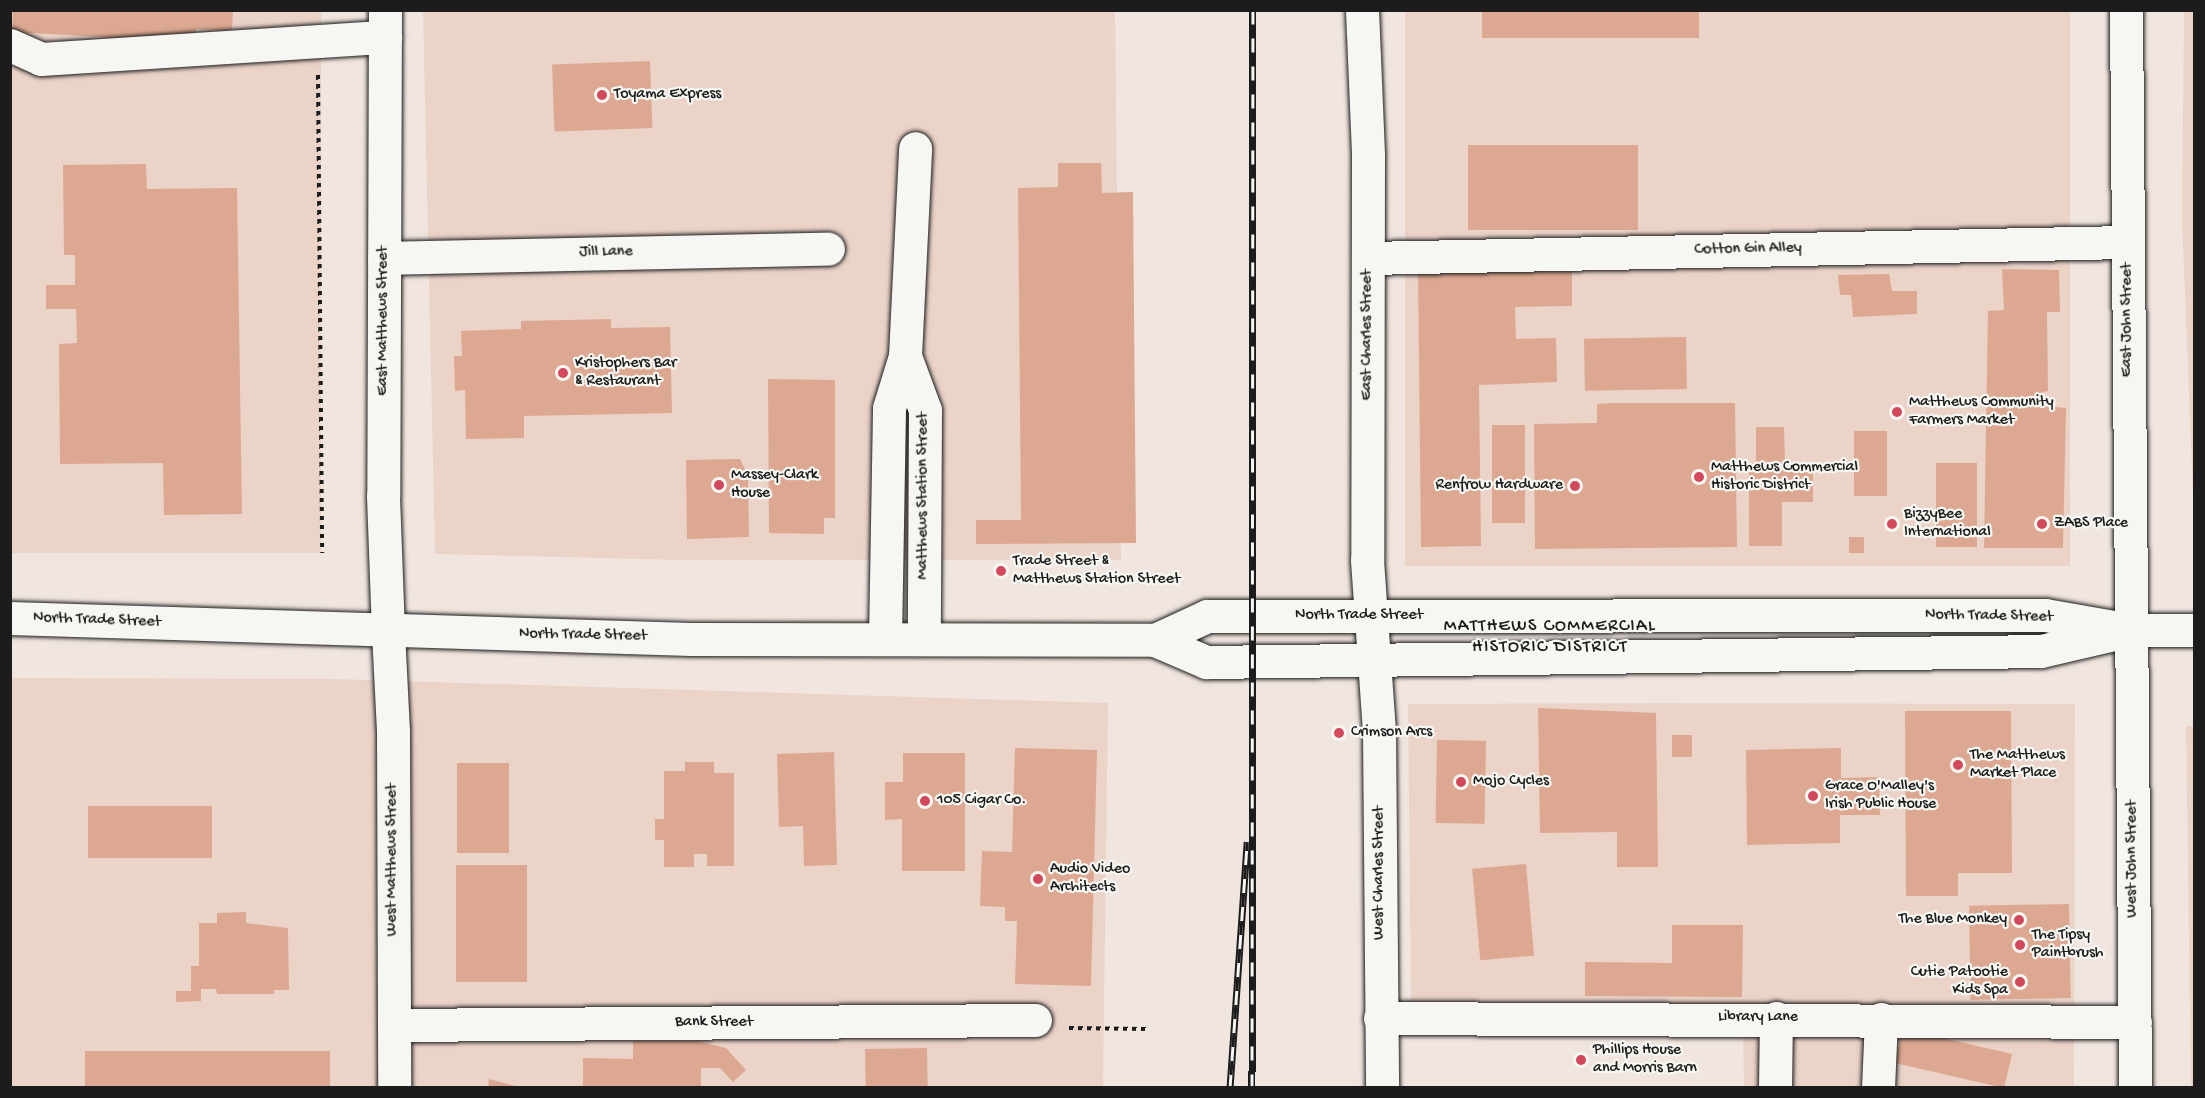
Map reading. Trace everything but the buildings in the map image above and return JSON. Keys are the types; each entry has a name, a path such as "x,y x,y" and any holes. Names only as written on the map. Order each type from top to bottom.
{"main road":[{"name":"East Charles Street","path":"1362,10 1368,258 1367,560 1374,659"},
{"name":"East John Street","path":"2126,10 2132,630"},
{"path":"10,45 40,59 385,24"},
{"name":"East Matthews Street","path":"385,24 383,496 388,632"},
{"name":"Matthews Station Street","path":"885,639 889,408 905,356 915,148"},
{"name":"Cotton Gin Alley","path":"1368,258 2128,242"},
{"name":"Jill Lane","path":"384,258 828,249"},
{"name":"Matthews Station Street","path":"905,356 925,410 924,639"},
{"name":"North Trade Street","path":"1155,640 1207,616 2045,615 2132,630"},
{"name":"North Trade Street","path":"10,618 388,632 885,639 1155,640 1206,662 2041,651 2132,630"},
{"path":"2132,630 2194,630"},
{"name":"West John Street","path":"2132,630 2135,1088"},
{"name":"West Matthews Street","path":"388,632 393,731 394,1088"},
{"name":"West Charles Street","path":"1374,659 1379,731 1382,1088"},
{"name":"Library Lane","path":"1380,1018 1881,1018 2135,1022"},
{"path":"1775,1088 1776,1018"},
{"path":"1878,1088 1881,1018"},
{"name":"Bank Street","path":"394,1025 1035,1020"}],"path":[{"path":"318,70 322,553"},
{"path":"1072,1029 1146,1029"}],"shaded area":[{"path":"11,11 321,11 321,553 11,553"},
{"path":"423,11 1115,11 1121,560 681,560 435,554"},
{"path":"1405,11 2070,11 2070,566 1405,566"},
{"path":"2184,11 2194,11 2194,521 2182,219"},
{"path":"11,678 336,679 1108,703 1103,1087 11,1088"},
{"path":"1408,704 2075,704 2074,1087 1744,1087 1743,1030 1411,1007"},
{"path":"2186,726 2194,726 2194,1088 2191,1087"}],"railway":[{"path":"1252,1088 1253,10"},
{"path":"1230,1088 1247,842"}],"place":[{"name":"Toyama Express","path":"602,95"},
{"name":"Kristophers Bar & Restaurant","path":"563,373"},
{"name":"Matthews Community Farmers Market","path":"1897,412"},
{"name":"Matthews Commercial Historic District","path":"1699,477"},
{"name":"Massey-Clark House","path":"719,485"},
{"name":"Renfrow Hardware","path":"1575,486"},
{"name":"BizzyBee International","path":"1892,524"},
{"name":"ZABS Place","path":"2042,524"},
{"name":"Trade Street & Matthews Station Street","path":"1001,571"},
{"name":"Crimson Arcs","path":"1339,733"},
{"name":"The Matthews Market Place","path":"1958,765"},
{"name":"Mojo Cycles","path":"1461,782"},
{"name":"Grace O'Malley's Irish Public House","path":"1813,796"},
{"name":"105 Cigar Co.","path":"925,801"},
{"name":"Audio Video Architects","path":"1038,879"},
{"name":"The Blue Monkey","path":"2019,920"},
{"name":"The Tipsy Paintbrush","path":"2020,945"},
{"name":"Cutie Patootie Kids Spa","path":"2020,982"},
{"name":"Phillips House and Morris Barn","path":"1581,1060"}],"district":[{"name":"MATTHEWS COMMERCIAL HISTORIC DISTRICT","path":"1550,638"}]}
